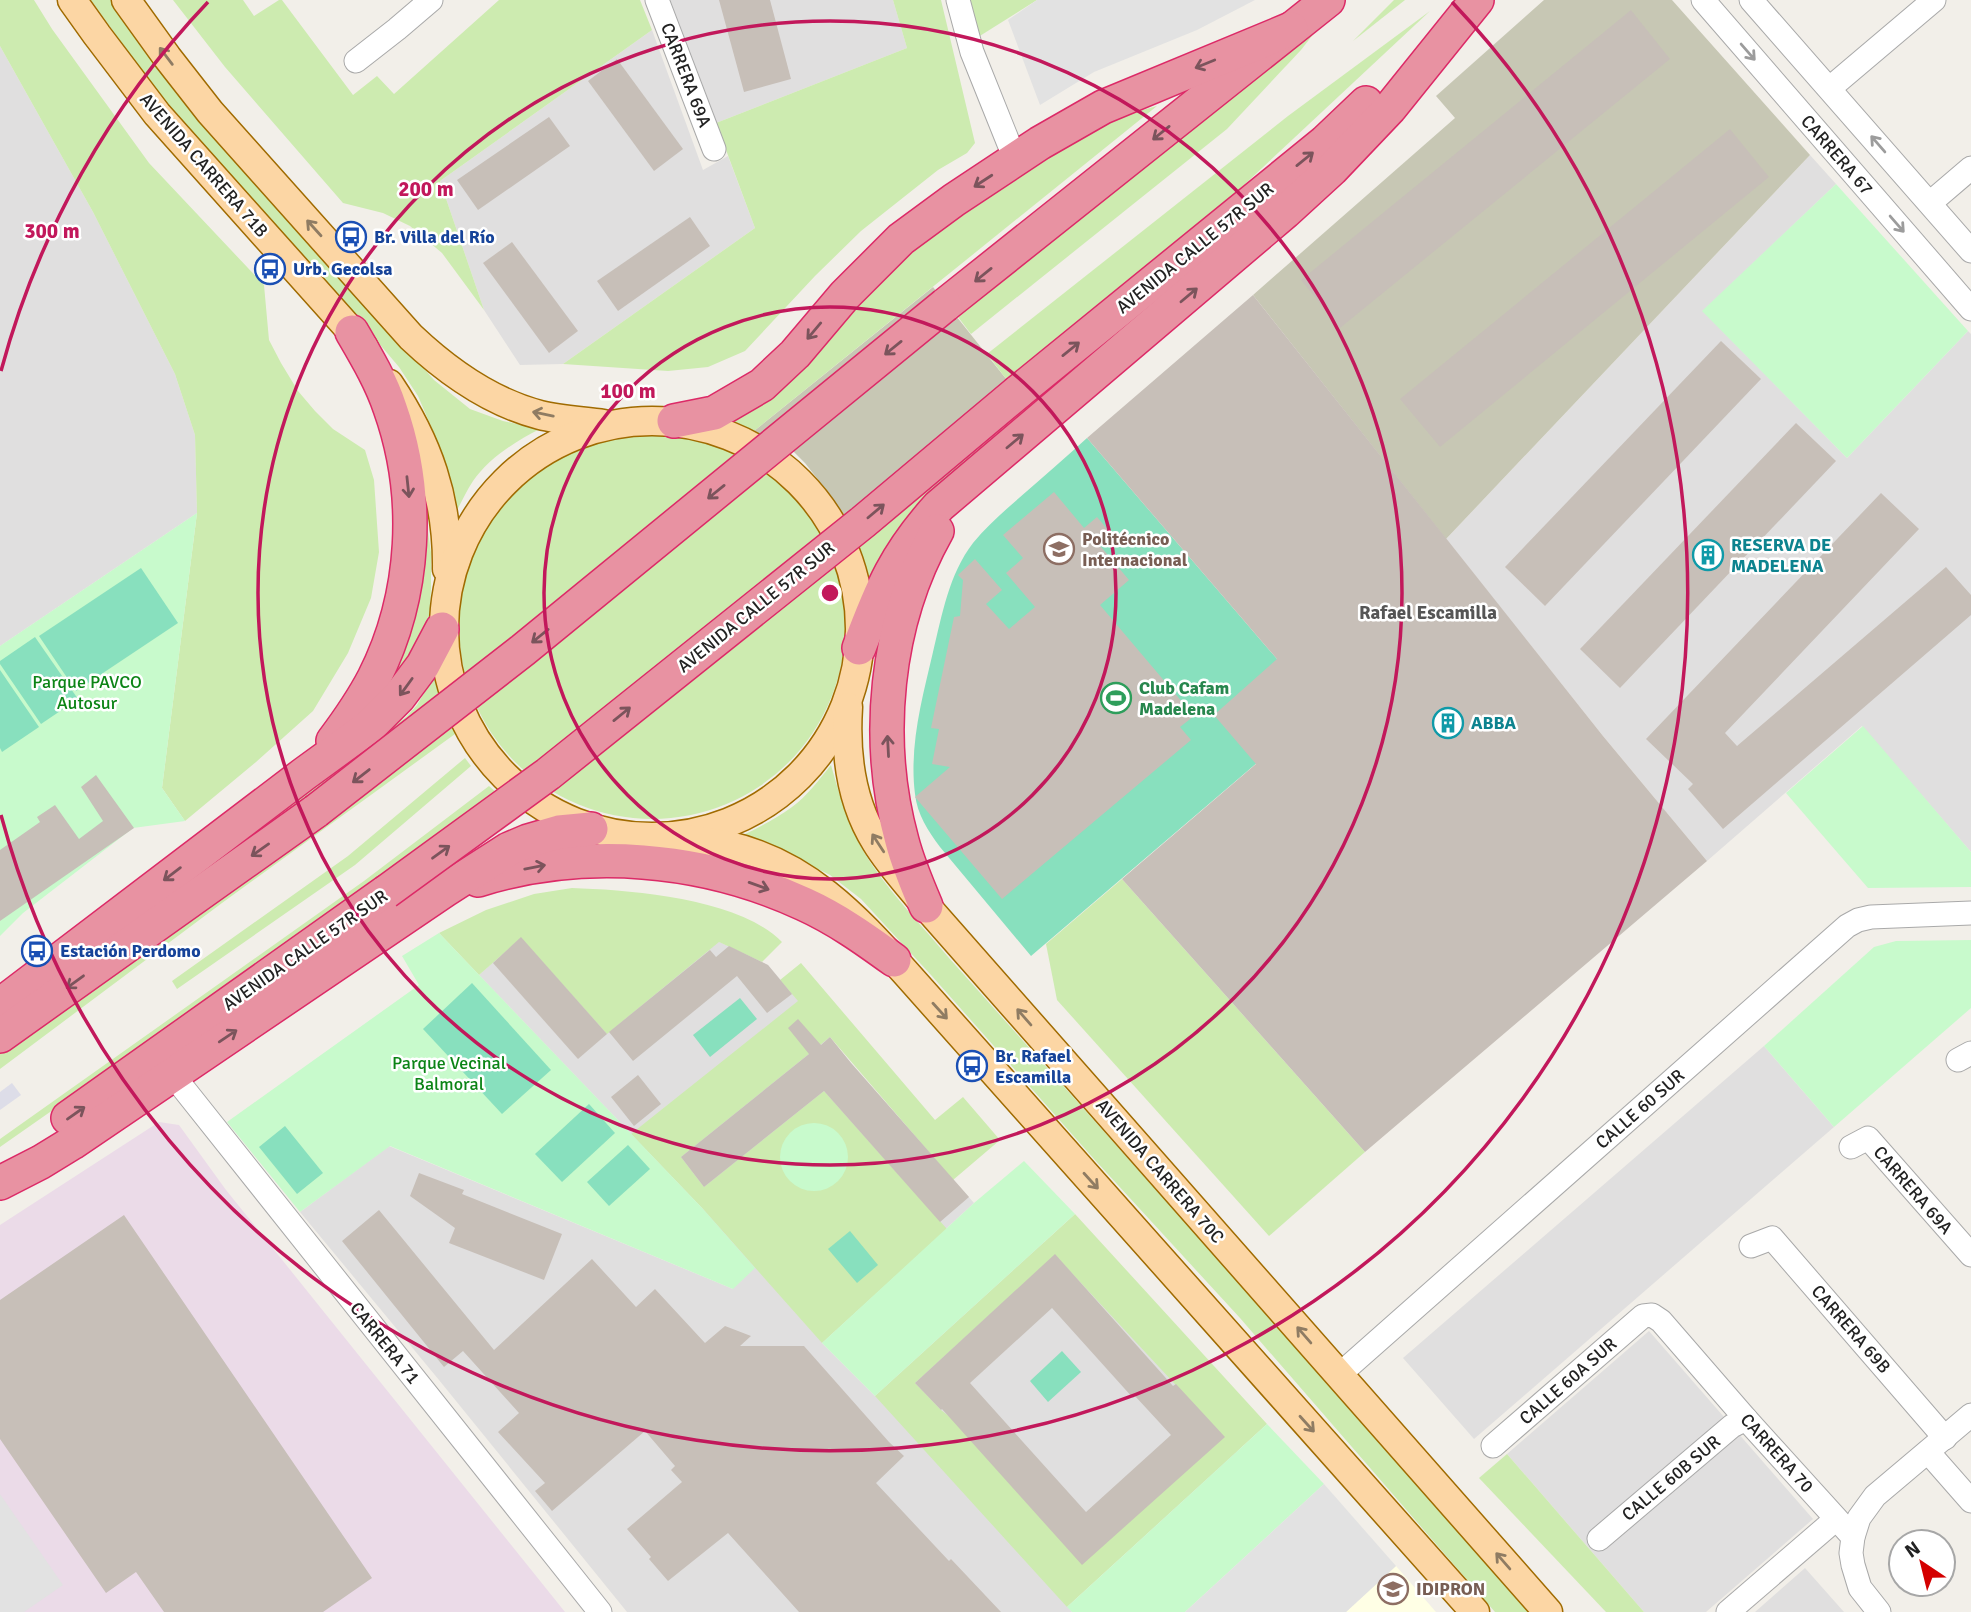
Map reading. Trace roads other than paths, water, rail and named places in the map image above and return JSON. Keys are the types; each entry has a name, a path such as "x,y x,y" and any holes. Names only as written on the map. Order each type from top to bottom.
{"highway":[{"path":"0,1036 316,811 523,650 946,305 1328,0"},
{"path":"859,648 891,570 906,546 939,506 1332,169 1390,108 1476,0"},
{"name":"AVENIDA CALLE 57R SUR","path":"0,1166 548,774 863,522 1325,142 1476,0"},
{"path":"674,421 714,412 762,385 787,362 854,285 901,239 1015,159 1103,107 1291,29"},
{"path":"304,774 355,712 374,677 398,615 408,563 408,484 401,444 390,407 373,368 352,332"},
{"path":"926,906 902,841 894,808 888,762 887,704 898,636 919,569 950,508 970,479"},
{"path":"0,1005 370,726 399,697 423,664 442,629"},
{"path":"0,1183 72,1143 509,849 559,832 591,829"},
{"path":"445,890 496,874 548,864 601,860 653,862 706,871 756,884 805,904 851,930 894,960"}],"main road":[{"name":"AVENIDA CARRERA 71B","path":"72,0 157,114 352,332 409,413 437,479 443,506 447,547 446,589"},
{"path":"126,0 210,112 411,337 434,359 480,391 508,405 541,415 610,424 674,421 714,429 751,445 785,468 814,497 836,530 852,568 859,607 859,648 849,695 835,726 817,755 794,781 766,802 736,819 704,830 670,836 617,835 591,829 542,807 501,774 469,732 449,682 442,629 446,589 461,542 487,501 522,466 564,440 610,424"},
{"name":"AVENIDA CARRERA 70C","path":"849,695 848,757 853,783 866,824 892,865 1548,1612"},
{"path":"670,836 740,849 772,860 804,877 855,918 1475,1612"}],"street":[{"path":"356,61 431,0"},
{"name":"CARRERA 69A","path":"657,0 714,149"},
{"path":"958,0 972,52 1015,159"},
{"name":"CARRERA 67","path":"1703,0 1971,309"},
{"path":"1751,0 1971,251"},
{"path":"1830,89 1934,0"},
{"path":"1930,203 1971,168"},
{"name":"CALLE 60 SUR","path":"1339,1375 1847,926 1858,920 1871,918 1971,913"},
{"name":"CARRERA 71","path":"172,1074 600,1612"},
{"name":"CARRERA 69A","path":"1851,1147 1868,1138 1971,1255"},
{"name":"CARRERA 69B","path":"1751,1246 1772,1238 1936,1445 1971,1501"},
{"name":"CARRERA 70","path":"1643,1316 1652,1315 1661,1321 1745,1419 1853,1537"},
{"name":"CALLE 60A SUR","path":"1493,1446 1643,1316"},
{"path":"1879,1612 1855,1577 1851,1553 1859,1518 1875,1496 1971,1415"},
{"name":"CALLE 60B SUR","path":"1599,1539 1732,1426 1745,1419"},
{"path":"1728,1612 1836,1518"}],"place":[{"name":"Br. Villa del Río","path":"351,237"},
{"name":"Urb. Gecolsa","path":"270,269"},
{"name":"Politécnico Internacional","path":"1059,549"},
{"name":"RESERVA DE MADELENA","path":"1708,555"},
{"name":"Club Cafam Madelena","path":"1116,698"},
{"name":"ABBA","path":"1448,723"},
{"name":"Estación Perdomo","path":"37,951"},
{"name":"Br. Rafael Escamilla","path":"972,1066"},
{"name":"IDIPRON","path":"1393,1589"}],"district":[{"name":"Rafael Escamilla","path":"1428,613"}],"park label":[{"name":"Parque PAVCO Autosur","path":"87,692"},
{"name":"Parque Vecinal Balmoral","path":"449,1073"}]}
